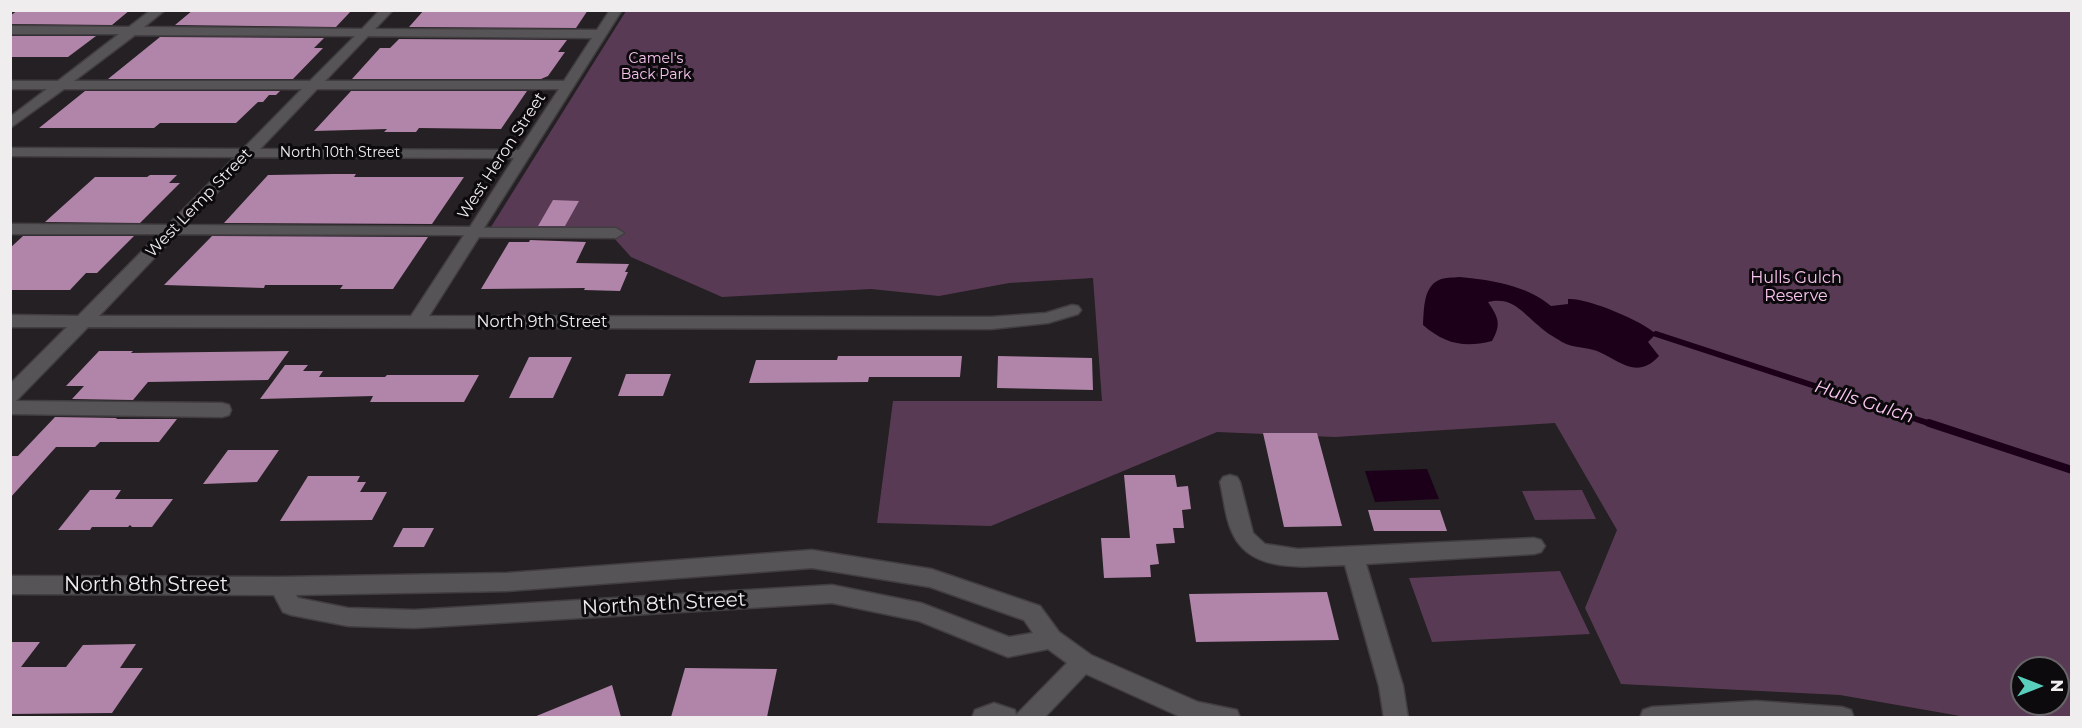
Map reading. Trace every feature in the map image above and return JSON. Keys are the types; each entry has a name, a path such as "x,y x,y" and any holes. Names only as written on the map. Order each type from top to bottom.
{"street":[{"path":"10,124 159,10"},
{"name":"West Lemp Street","path":"10,396 387,10"},
{"name":"West Heron Street","path":"417,321 616,10"},
{"path":"10,30 602,34"},
{"path":"10,85 568,86"},
{"name":"North 10th Street","path":"10,152 525,154"},
{"path":"10,229 475,231 616,234"},
{"name":"North 9th Street","path":"10,321 991,323 1048,318 1072,310"},
{"path":"10,407 222,410"},
{"path":"1230,483 1248,543 1255,550 1265,554 1353,555 1534,546"},
{"path":"1353,555 1391,686 1396,717"},
{"name":"North 8th Street","path":"10,585 281,586 507,582 812,559 931,578 1032,612 1051,639 1083,662 1196,712 1228,717"},
{"name":"North 8th Street","path":"281,586 291,606 348,617 414,619 832,594 921,612 1008,647 1051,639"},
{"path":"1027,717 1083,662"},
{"path":"1652,717 1756,712 1842,717"},
{"path":"984,717 994,714 1006,717"}],"green space":[{"name":"Hulls Gulch Reserve","path":"626,11 2071,11 2071,717 1966,717 1840,695 1621,684 1585,608 1617,530 1555,423 1335,437 1217,432 991,526 877,523 893,401 1102,401 1093,278 1009,283 939,296 871,289 722,297 631,257 604,227 491,227"},
{"path":"1582,490 1596,519 1535,520 1522,491"},
{"path":"1560,571 1590,634 1432,642 1409,578"}],"shaded area":[{"path":"1459,277 1519,288 1551,306 1568,304 1568,299 1576,299 1614,311 1656,334 1648,342 1659,356 1643,367 1628,366 1597,351 1562,342 1516,306 1504,301 1488,302 1498,321 1492,341 1464,344 1447,340 1423,325 1425,300 1434,283 1444,278"},
{"path":"1427,469 1439,499 1375,502 1365,471"}],"building":[{"path":"18,10 130,10 112,25 10,24 10,16"},
{"path":"193,10 352,10 336,27 175,25"},
{"path":"424,10 588,10 576,28 409,27"},
{"path":"10,36 96,36 68,57 10,57"},
{"path":"160,37 324,38 314,48 323,48 293,79 108,79"},
{"path":"399,39 567,40 558,52 565,52 548,76 541,79 352,79 380,48 390,48"},
{"path":"85,91 280,91 276,95 269,95 263,102 258,102 236,123 160,123 154,128 39,128"},
{"path":"351,91 527,91 501,129 419,128 416,132 384,132 387,129 314,131"},
{"path":"356,174 354,177 464,177 432,224 224,223 268,175"},
{"path":"177,175 169,183 180,183 140,223 45,222 95,177 147,177"},
{"path":"553,200 579,201 565,226 538,226"},
{"path":"23,236 134,236 97,273 86,273 70,290 10,290 10,248"},
{"path":"212,236 428,237 393,289 340,289 343,285 265,285 264,288 164,285"},
{"path":"530,240 586,242 576,263 629,264 620,291 584,290 585,288 481,289 509,242 529,242"},
{"path":"99,351 133,351 131,353 289,351 268,380 148,382 133,400 72,399 84,386 66,386"},
{"path":"838,356 962,356 960,377 869,377 868,382 749,383 756,360 837,360"},
{"path":"998,356 1092,358 1093,390 997,388"},
{"path":"529,357 572,357 553,398 509,398"},
{"path":"285,365 308,365 303,371 323,371 319,377 479,375 464,402 370,402 373,396 260,399"},
{"path":"626,374 671,374 663,396 618,396"},
{"path":"55,417 177,419 159,442 100,442 95,447 56,447 10,498 10,456 18,456"},
{"path":"1263,433 1317,433 1342,526 1284,527"},
{"path":"228,450 279,450 257,482 203,484"},
{"path":"1124,475 1175,475 1177,487 1188,486 1191,509 1182,510 1184,528 1173,528 1175,543 1156,544 1159,564 1150,565 1151,577 1104,578 1101,538 1130,538"},
{"path":"308,476 360,476 357,482 366,482 360,492 387,492 372,520 280,521"},
{"path":"90,490 121,490 115,499 173,499 152,527 132,527 130,525 128,527 92,527 90,530 58,530"},
{"path":"1368,510 1440,510 1447,531 1374,531"},
{"path":"403,528 434,528 424,547 393,547"},
{"path":"1327,592 1339,640 1196,642 1189,594"},
{"path":"10,642 40,642 21,667 66,667 83,645 136,644 120,668 143,668 112,713 10,714"},
{"path":"685,668 777,669 767,717 671,717"},
{"path":"612,685 621,717 534,717"}],"waterway":[{"name":"Hulls Gulch","path":"1656,334 1934,425"},
{"name":"Hulls Gulch","path":"1929,423 2072,470"}],"park label":[{"name":"Camel's Back Park","path":"656,68"}]}
